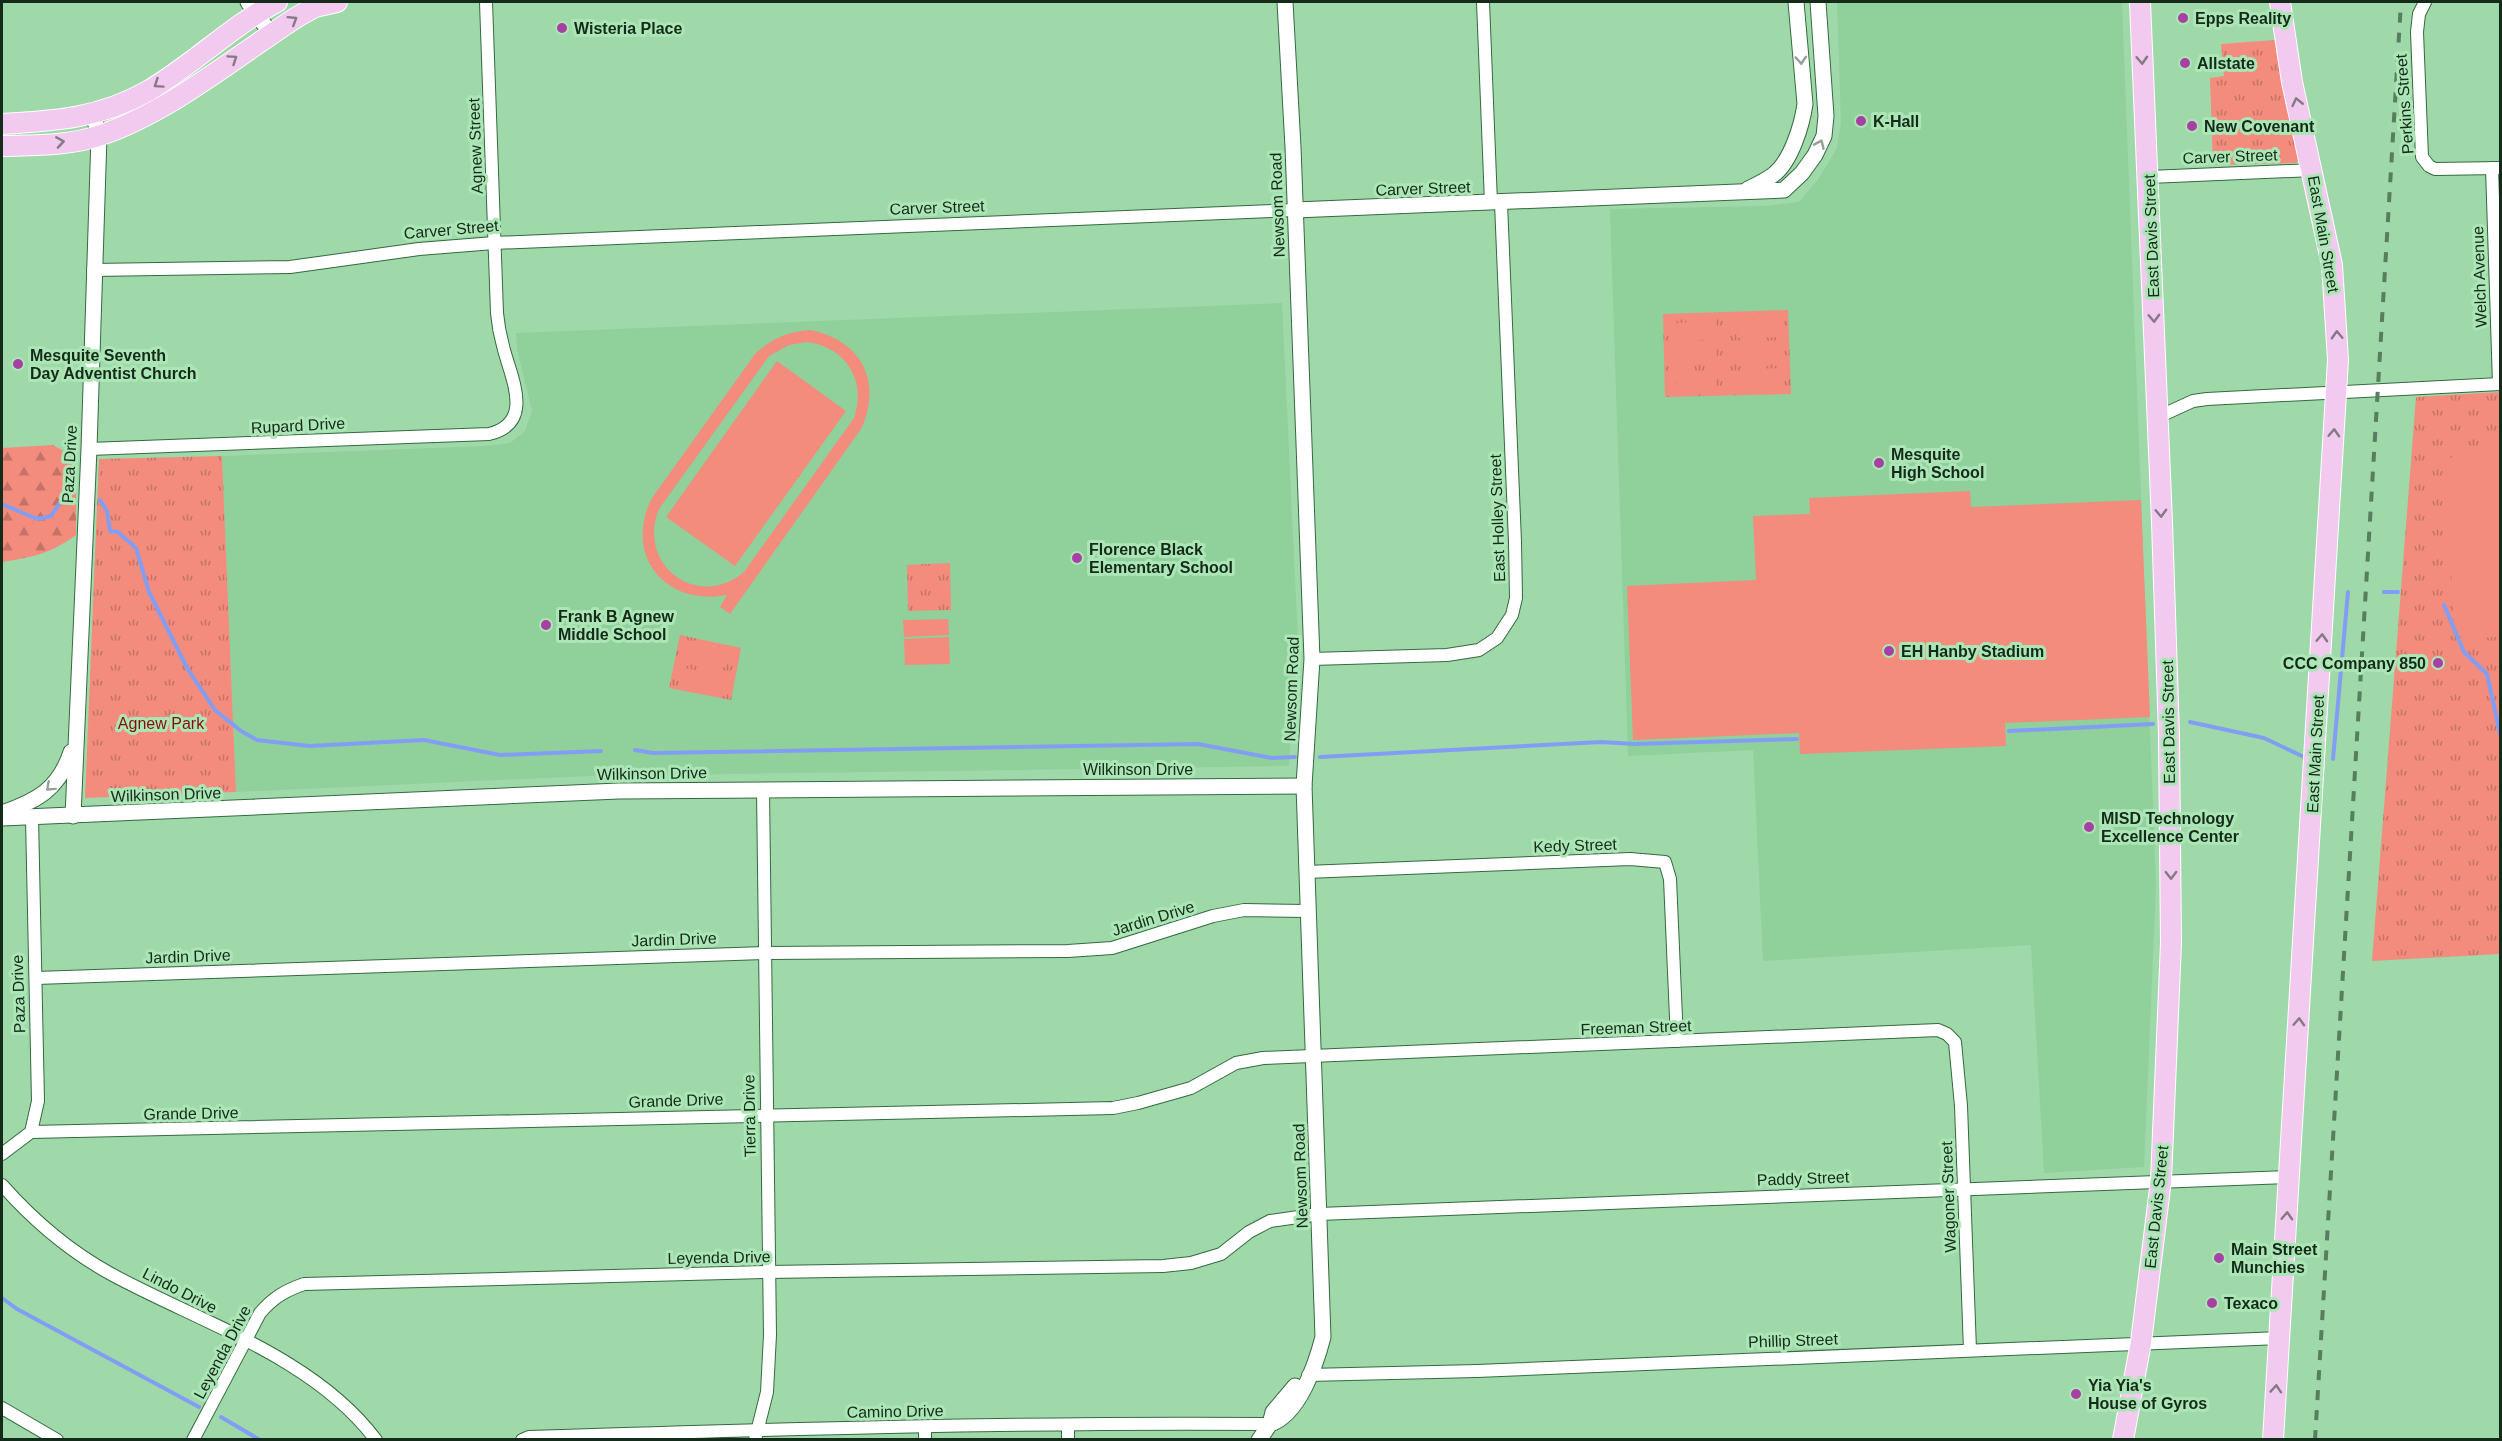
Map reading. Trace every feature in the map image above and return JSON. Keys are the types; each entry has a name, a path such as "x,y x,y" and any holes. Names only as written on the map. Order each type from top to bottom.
{"main road":[{"path":"2,124 64,120 93,114 148,91 252,7 277,2"},
{"path":"2,146 52,144 99,136 134,122 318,4 337,2"},
{"name":"East Davis Street","path":"2123,1440 2141,1342 2161,1180 2171,943 2169,735 2149,177 2140,2"},
{"name":"East Main Street","path":"2273,1440 2337,393 2337,320 2332,265 2292,82 2280,2"}],"street":[{"name":"Agnew Street","path":"486,2 498,324 517,398 514,417 506,427"},
{"name":"Newsom Road","path":"1259,1440 1270,1424 1280,1421 1304,1390 1323,1337 1304,786 1312,659 1285,2"},
{"name":"East Holley Street","path":"1312,659 1447,655 1479,650 1497,638 1512,615 1516,598 1514,519 1483,2"},
{"path":"1743,192 1774,174 1787,157 1803,121 1804,104 1797,2"},
{"name":"Carver Street","path":"93,270 290,267 419,249 494,243 1784,190 1802,173 1815,155 1824,136 1826,116 1818,2"},
{"name":"Perkins Street","path":"2425,2 2417,32 2422,157 2428,166 2435,169 2496,168"},
{"path":"252,7 271,34"},
{"name":"Paza Drive","path":"73,816 89,449 99,136 93,114"},
{"name":"Welch Avenue","path":"2496,168 2500,384"},
{"name":"Carver Street","path":"2149,177 2313,170"},
{"path":"2337,393 2354,384 2421,380 2438,386"},
{"path":"2158,417 2193,401 2207,399 2337,393 2379,388 2500,384"},
{"name":"Rupard Drive","path":"89,449 489,434 506,427"},
{"path":"2,813 27,805 55,786 67,764 76,738"},
{"name":"Wilkinson Drive","path":"2,819 619,791 1304,786"},
{"name":"Tierra Drive","path":"757,1435 767,1392 770,1335 764,790"},
{"name":"Paza Drive","path":"31,1132 38,1101 32,818"},
{"name":"Kedy Street","path":"1306,873 1630,859 1665,862 1670,879 1677,1041"},
{"name":"Jardin Drive","path":"36,978 765,953 1068,951 1112,948 1213,916 1244,910 1307,911"},
{"name":"Freeman Street","path":"1313,1056 1938,1030 1947,1034 1955,1042"},
{"name":"Wagoner Street","path":"1955,1042 1961,1106 1970,1350"},
{"name":"Grande Drive","path":"31,1132 204,1130 766,1114 1113,1108 1191,1088 1236,1064 1263,1059 1313,1056"},
{"path":"2,1154 31,1132"},
{"name":"Paddy Street","path":"1319,1214 2161,1180 2289,1177"},
{"name":"Lindo Drive","path":"2,1185 26,1212 63,1244 100,1267 305,1373 337,1398 376,1440"},
{"name":"Leyenda Drive","path":"194,1440 260,1313 284,1291 304,1284 768,1272 1163,1266 1191,1263 1221,1254 1249,1232 1270,1221 1319,1214"},
{"name":"Phillip Street","path":"1308,1375 1477,1371 2280,1338"},
{"path":"2,1408 57,1440"},
{"name":"Camino Drive","path":"522,1440 529,1437 925,1433 1068,1425 1270,1424"},
{"path":"1068,1425 1068,1440"}],"shaded area":[{"name":"Mesquite High School","path":"1837,2 2122,2 2156,885 2144,1167 2044,1173 2031,945 1763,961 1753,750 1628,756 1610,209 1766,206 1799,202 1819,178 1837,148 1841,123"},
{"path":"1282,303 1298,641 1289,766 590,776 236,792 222,456 486,446 510,443 525,431 532,411 517,349 516,333"}],"green space":[{"path":"2275,40 2299,160 2296,163 2213,165 2210,78 2224,76 2221,44"},
{"path":"1788,310 1791,394 1665,397 1663,314"},
{"path":"1777,319 1778,337 1738,338 1737,320"},
{"path":"1715,321 1716,339 1676,341 1675,323"},
{"path":"810,330 828,335 843,343 854,353 863,365 868,379 867,411 861,429 730,614 720,607 727,595 705,597 685,593 668,585 655,572 647,557 643,539 644,519 652,498 755,354 774,340","holes":["807,342 821,345 842,358 855,379 858,391 854,418 744,572 726,583 708,586 691,584 676,576 664,564 656,548 654,529 659,509 769,356 789,345"]},
{"path":"1778,344 1779,361 1739,363 1738,345"},
{"path":"1716,346 1717,364 1677,366 1676,348"},
{"path":"777,361 846,411 735,566 666,517"},
{"path":"1779,368 1780,386 1740,388 1739,370"},
{"path":"1716,371 1717,389 1677,390 1677,372"},
{"path":"2500,392 2500,954 2372,961 2416,397"},
{"path":"53,445 69,454 76,463 76,535 58,547 41,554 2,562 2,448"},
{"path":"2500,450 2500,637 2470,638 2453,609 2446,467 2453,455 2459,452"},
{"name":"Agnew Park","path":"222,456 236,792 85,798 99,459"},
{"name":"EH Hanby Stadium","path":"1970,491 1971,507 2141,500 2150,717 2005,723 2006,746 1800,754 1799,733 1633,740 1627,586 1756,580 1753,516 1810,514 1809,498"},
{"path":"950,563 951,610 908,611 907,565"},
{"path":"948,619 949,635 904,637 903,620"},
{"path":"680,635 741,648 731,700 669,688"},
{"path":"949,637 950,664 905,665 904,639"},
{"path":"690,641 729,649 726,668 687,660"},
{"path":"685,668 724,676 721,694 681,686"}],"waterway":[{"path":"2,504 37,519 51,516 63,498"},
{"path":"100,500 107,511 110,531 118,532 136,548 149,592 187,668 215,710 241,731 257,740 309,746 424,740 500,755 601,751"},
{"path":"2333,759 2348,592"},
{"path":"2384,592 2398,592"},
{"path":"2444,605 2464,652 2487,674 2500,734"},
{"path":"2190,722 2264,738 2304,757"},
{"path":"2009,731 2153,724"},
{"path":"1320,757 1601,742 1635,744 1797,739"},
{"path":"635,750 653,753 1198,744 1272,758 1295,757"},
{"path":"2,1298 17,1309 199,1407"},
{"path":"221,1417 260,1440"}],"railway":[{"path":"2315,1440 2401,2"}],"place":[{"name":"Epps Reality","path":"2183,18"},
{"name":"Wisteria Place","path":"562,28"},
{"name":"Allstate","path":"2185,63"},
{"name":"K-Hall","path":"1861,121"},
{"name":"New Covenant","path":"2192,126"},
{"name":"Mesquite Seventh Day Adventist Church","path":"18,364"},
{"name":"Mesquite High School","path":"1879,463"},
{"name":"Florence Black Elementary School","path":"1077,558"},
{"name":"Frank B Agnew Middle School","path":"546,625"},
{"name":"EH Hanby Stadium","path":"1889,651"},
{"name":"CCC Company 850","path":"2438,663"},
{"name":"MISD Technology Excellence Center","path":"2089,827"},
{"name":"Main Street Munchies","path":"2219,1258"},
{"name":"Texaco","path":"2212,1303"},
{"name":"Yia Yia's House of Gyros","path":"2076,1394"}]}
